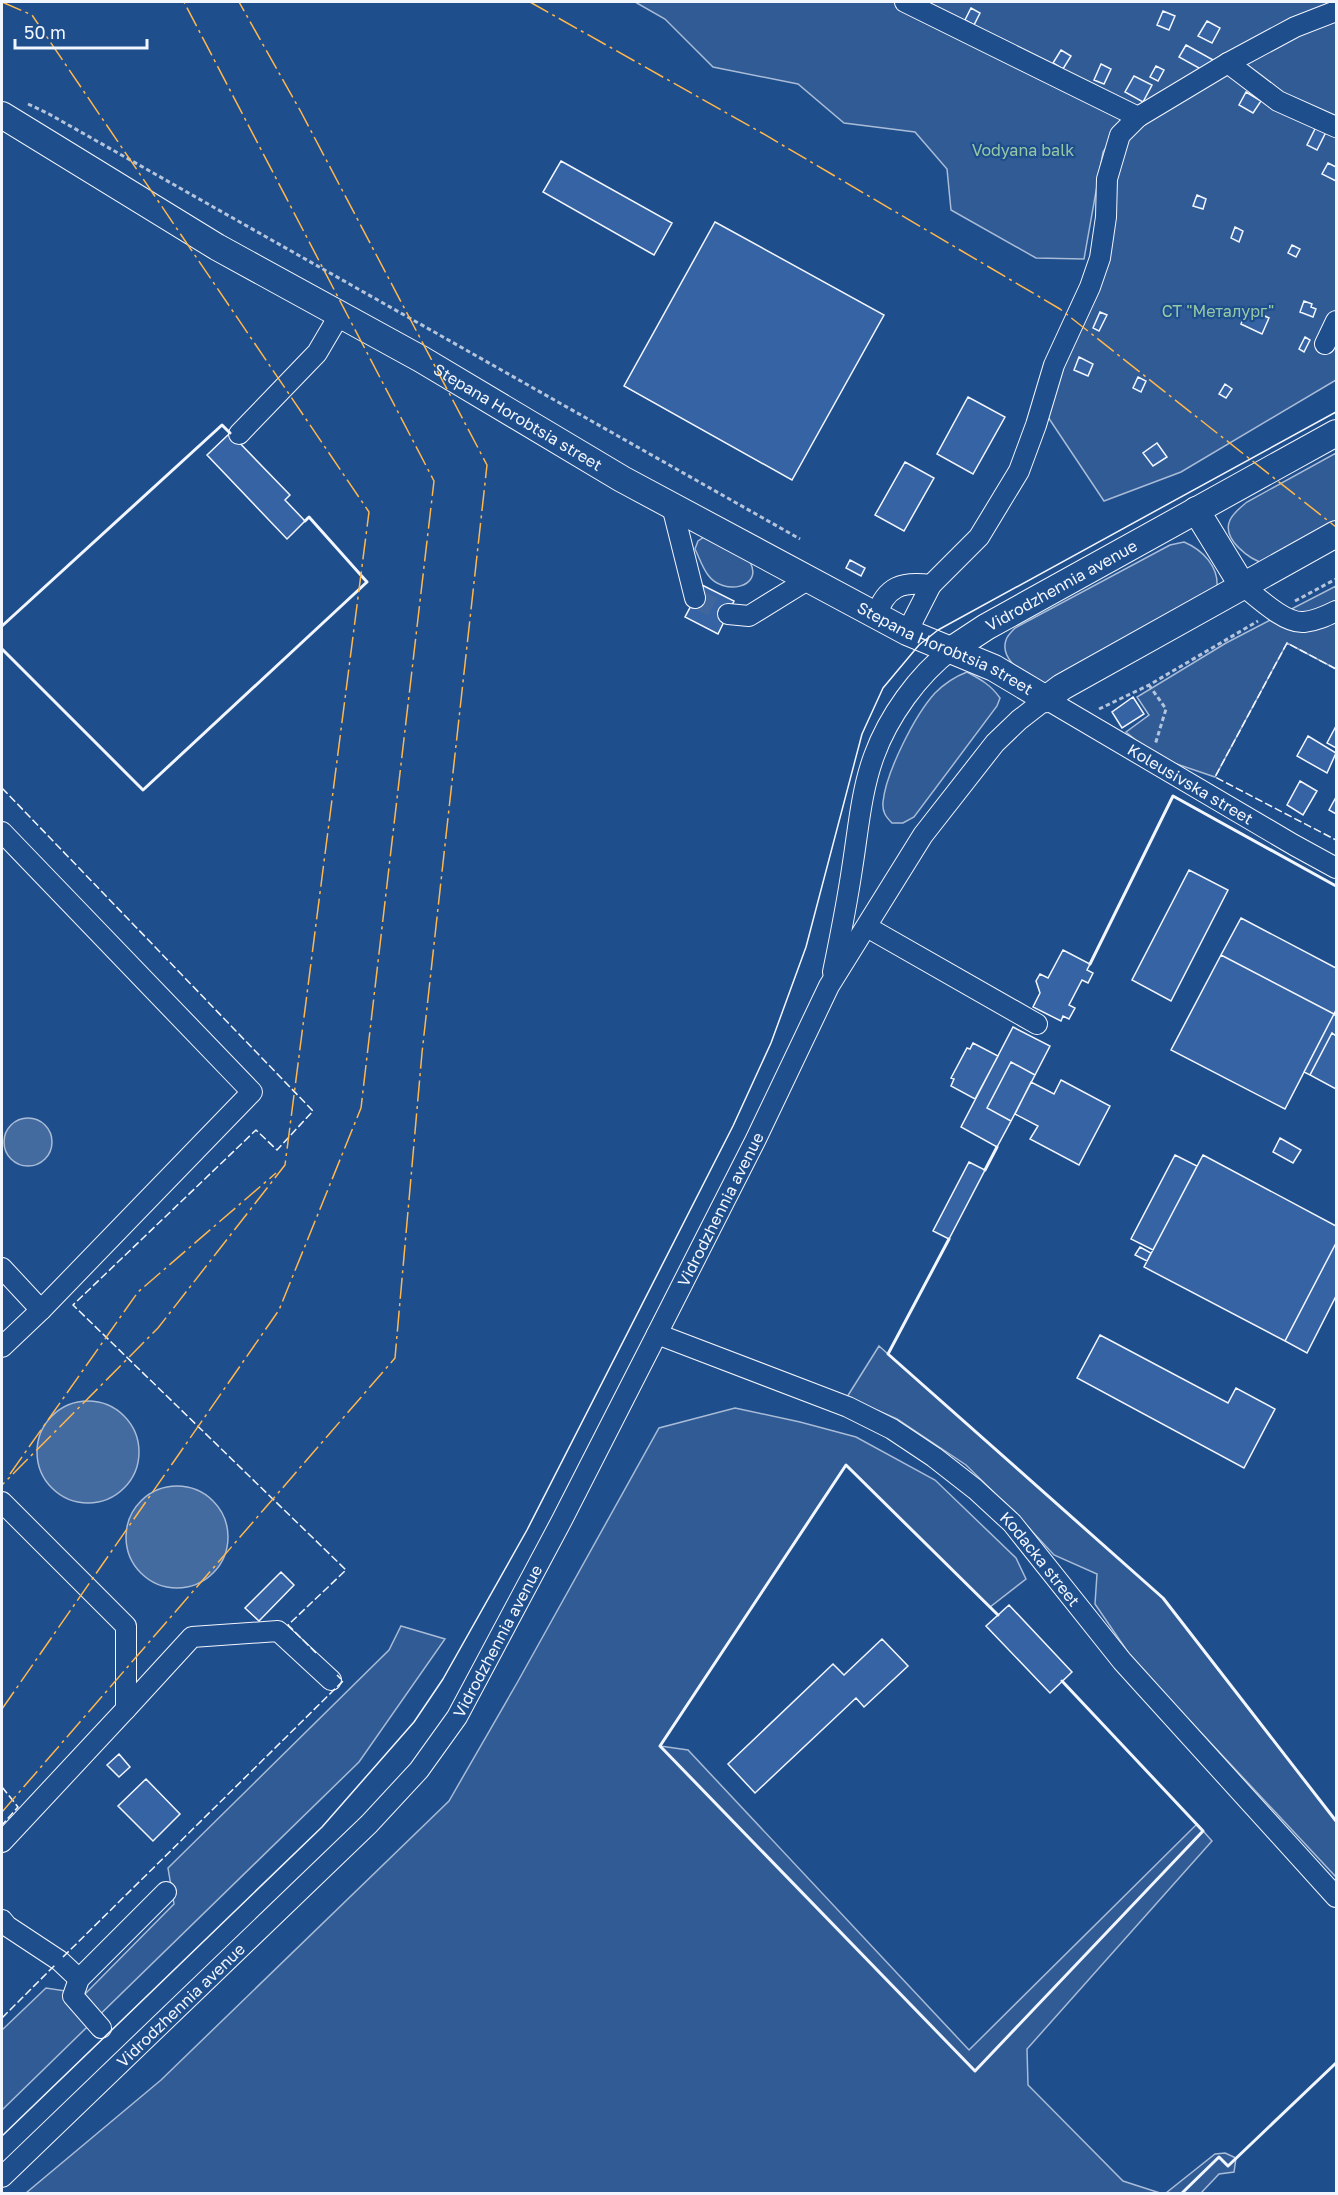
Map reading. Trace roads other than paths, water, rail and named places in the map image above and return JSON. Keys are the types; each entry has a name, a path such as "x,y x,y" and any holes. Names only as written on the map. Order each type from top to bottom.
{"main road":[{"name":"Stepana Horobtsia street","path":"11,108 217,247 422,359 622,479 876,616 907,632 993,668 1046,699"},
{"name":"Vidrodzhennia avenue","path":"951,650 967,638 1336,433"},
{"path":"1196,510 1242,585"},
{"name":"Vidrodzhennia avenue","path":"1046,699 1062,687 1336,534"}],"street":[{"path":"905,2 1138,117"},
{"path":"907,632 931,585 979,537 1019,471 1054,365 1086,297 1100,258 1106,218 1107,179 1120,135 1138,117 1228,63 1295,27 1336,11"},
{"path":"1228,63 1278,101 1336,127"},
{"path":"239,434 317,353 340,314"},
{"path":"1325,344 1336,321"},
{"path":"672,506 695,598"},
{"path":"728,614 749,616 808,579"},
{"path":"876,616 880,604 890,591 912,582 931,585"},
{"path":"1242,585 1275,611 1302,622 1324,617 1336,611"},
{"name":"Vidrodzhennia avenue","path":"830,986 846,909 860,814 874,756 901,703 933,664 951,650"},
{"name":"Vidrodzhennia avenue","path":"2,2177 369,1824 419,1770 457,1717 562,1520 657,1334 756,1139 830,986 923,835 995,743 1018,720 1046,699"},
{"name":"Koleusivska street","path":"1046,699 1336,868"},
{"path":"2,832 252,1092 41,1310 2,1347"},
{"path":"867,927 1037,1024"},
{"path":"2,1268 41,1310"},
{"name":"Kodacka street","path":"657,1334 848,1407 892,1429 934,1457 975,1489 1012,1522 1122,1661 1336,1897"},
{"path":"2,1502 126,1626 126,1709"},
{"path":"2,1842 192,1637 278,1631 331,1680"},
{"path":"101,2028 73,1996 79,1978 166,1892"},
{"path":"2,1920 7,1926 60,1961 79,1978"}],"tunnel":[{"path":"695,598 728,614"}],"tram line":[{"path":"2,2136 322,1827 414,1722 443,1679 527,1530 733,1126 771,1043 806,947 862,734 883,688 919,645 938,630 1336,412"}],"park label":[{"name":"Vodyana balk","path":"1023,150"},
{"name":"СТ \"Металург\"","path":"1218,311"}]}
